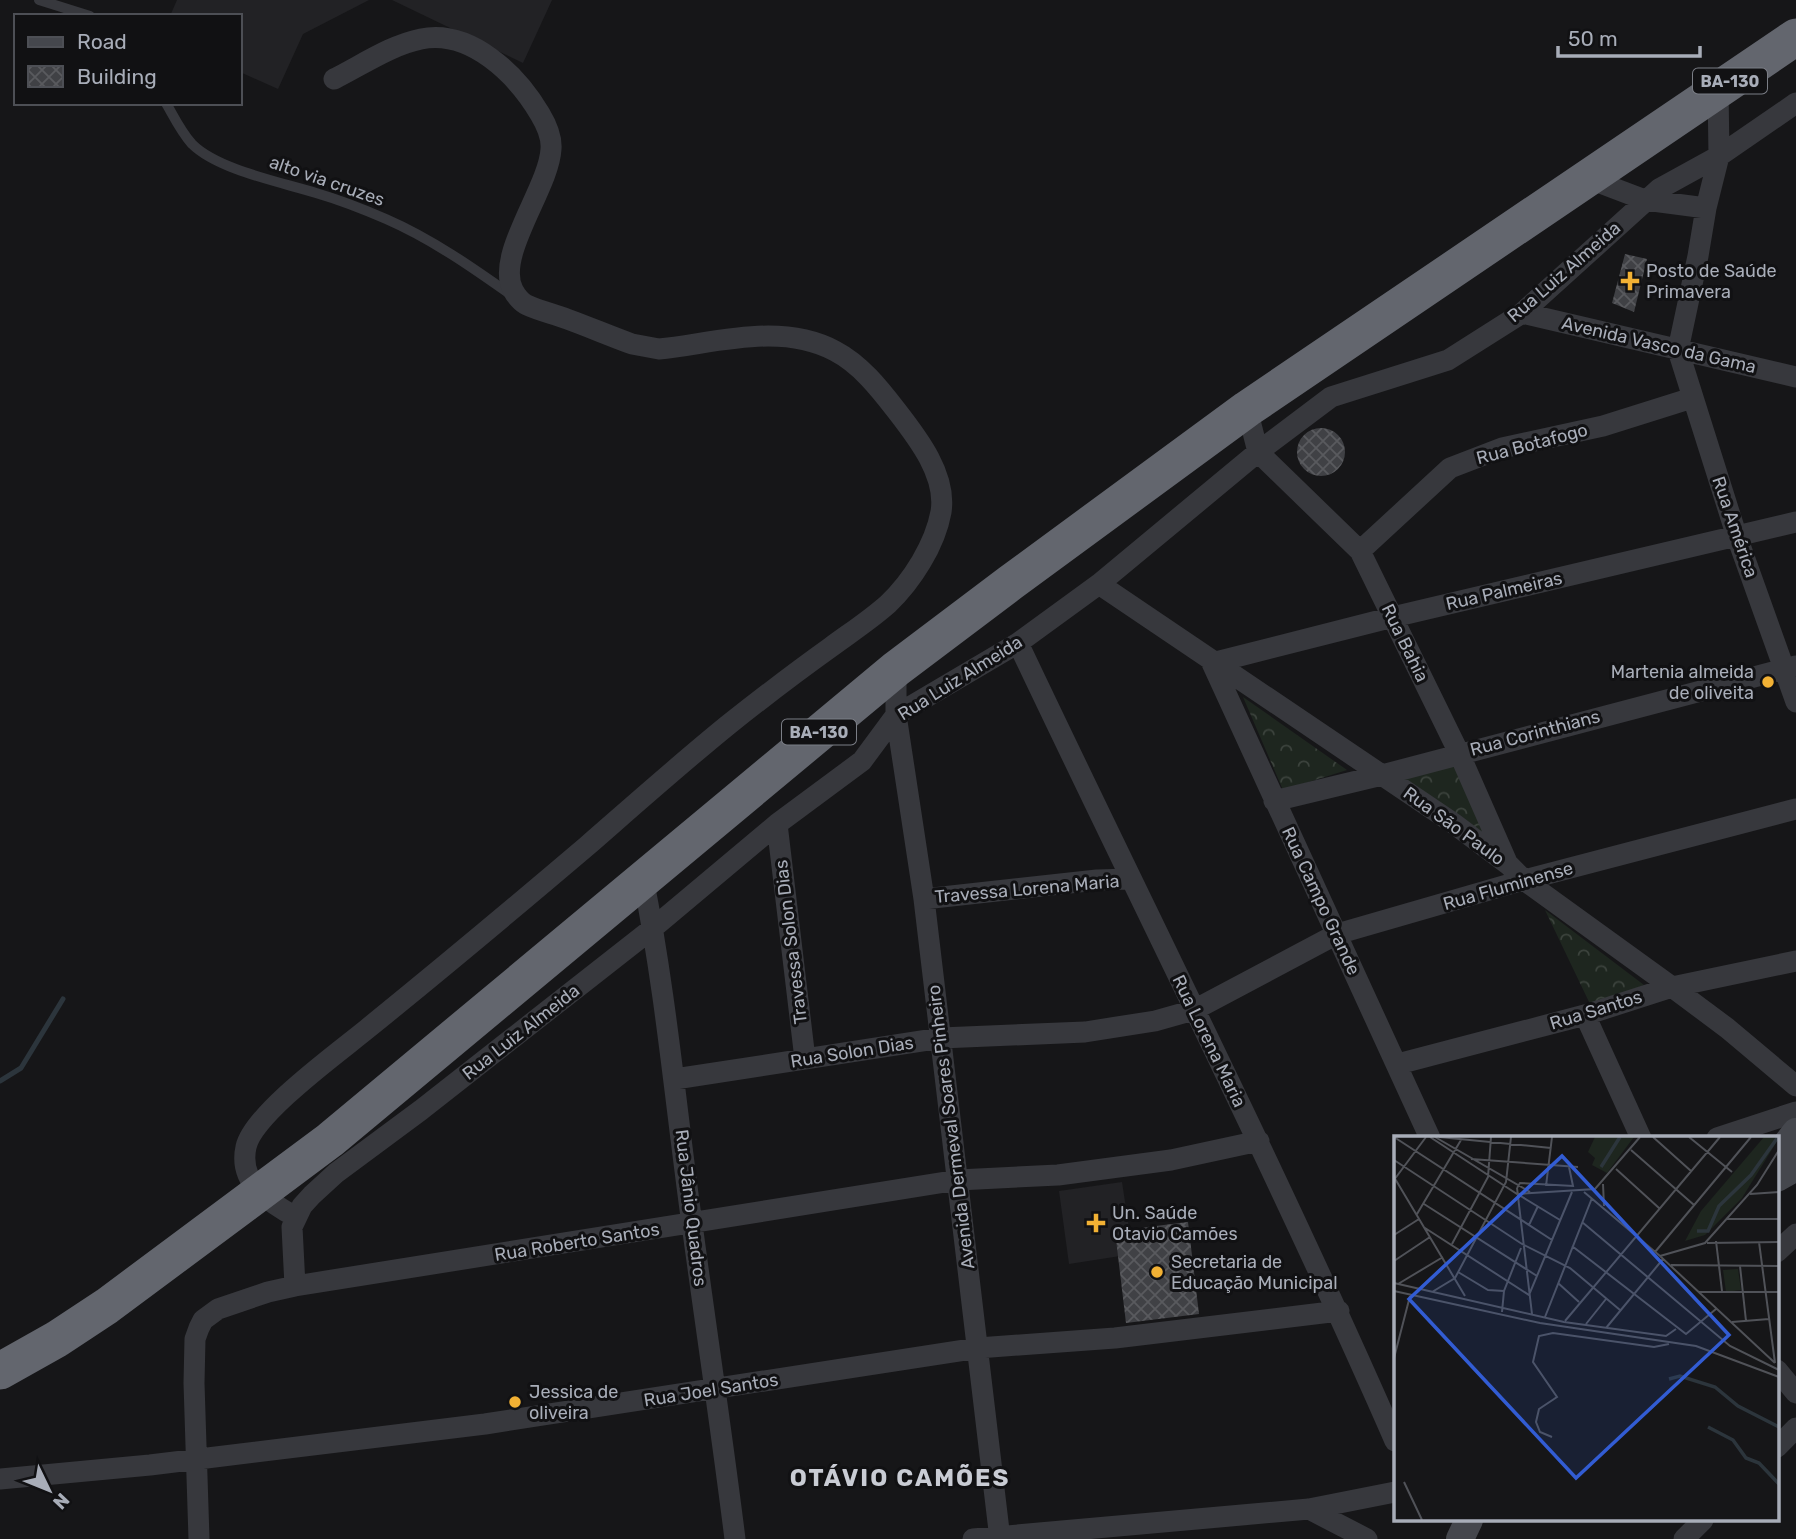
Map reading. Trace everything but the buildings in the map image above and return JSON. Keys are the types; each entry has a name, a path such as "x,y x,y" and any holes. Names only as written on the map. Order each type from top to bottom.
{"highway":[{"name":"BA-130","path":"0,1371 57,1339 107,1306 340,1132 896,669 1247,409 1796,37"}],"street":[{"path":"295,1286 291,1239 296,1217 260,1194 248,1174 246,1145 257,1125 328,1060 531,893 726,726 888,604 918,566 942,510 938,480 916,437 868,376 835,351 804,340 765,336 650,348 632,344 524,304 510,282 512,258 547,170 551,147 544,121 524,90 499,65 468,47 439,39 423,39 401,45 334,79"},
{"path":"1678,350 1719,156 1718,88"},
{"name":"Rua Luiz Almeida","path":"296,1217 312,1195 336,1173 653,928 777,824 862,761 896,715 1018,643 1099,584 1258,452 1331,397 1448,360 1522,313 1659,189 1719,156 1796,103"},
{"path":"1587,178 1646,200 1706,208"},
{"name":"Avenida Vasco da Gama","path":"1522,313 1796,377"},
{"name":"Rua América","path":"1678,350 1737,537 1790,667 1796,702"},
{"name":"Rua Botafogo","path":"1360,551 1450,468 1502,448 1603,426 1692,398"},
{"path":"1247,409 1258,452"},
{"name":"Rua Bahia","path":"1258,452 1360,551 1459,753 1509,865"},
{"name":"Rua Palmeiras","path":"1212,663 1393,617 1796,522"},
{"name":"Rua São Paulo","path":"1099,584 1212,663 1453,823 1509,865 1524,880 1727,1028 1796,1086"},
{"name":"Rua Lorena Maria","path":"1018,643 1259,1141 1339,1311 1394,1439"},
{"name":"Rua Campo Grande","path":"1212,663 1429,1136"},
{"name":"Rua Corinthians","path":"1274,801 1790,667"},
{"name":"Avenida Dermeval Soares Pinheiro","path":"896,669 896,715 941,1038 999,1537"},
{"name":"Rua Fluminense","path":"1194,1010 1337,934 1524,880 1796,808"},
{"name":"Travessa Solon Dias","path":"777,824 805,1059"},
{"name":"Rua Jânio Quadros","path":"643,878 675,1079 691,1224 735,1539"},
{"name":"Travessa Lorena Maria","path":"923,899 1097,880 1130,879"},
{"name":"Rua Santos","path":"1398,1064 1585,1015 1672,987 1796,961"},
{"name":"Rua Solon Dias","path":"675,1079 941,1038 1122,1028 1194,1010"},
{"path":"1585,1015 1640,1136"},
{"path":"1723,1136 1796,1112"},
{"path":"1778,1155 1796,1132"},
{"name":"Rua Roberto Santos","path":"196,1460 195,1339 203,1320 218,1309 268,1292 958,1180 1071,1174 1171,1160 1259,1141"},
{"path":"1778,1177 1796,1167"},
{"path":"1778,1251 1796,1234"},
{"name":"Rua Joel Santos","path":"0,1479 196,1460 485,1424 978,1348 1115,1338 1339,1311"},
{"path":"1778,1371 1796,1393"},
{"path":"1778,1446 1796,1427"},
{"path":"196,1460 199,1539"},
{"path":"973,1539 1309,1509 1394,1492"},
{"path":"1309,1509 1367,1539"},
{"path":"1460,1539 1468,1522"},
{"path":"1684,1539 1699,1522"}],"lane":[{"path":"39,0 84,14"},
{"name":"alto via cruzes","path":"167,105 192,143 204,153 244,171 349,203 389,220 457,257 524,304"}],"shaded area":[{"path":"177,0 369,0 303,34 278,89 242,73 242,14 171,14"},
{"path":"392,0 552,0 523,63"},
{"name":"Un. Saúde Otavio Camões","path":"1122,1182 1133,1254 1069,1264 1059,1191"}],"green space":[{"path":"1243,697 1347,770 1283,790"},
{"path":"1456,760 1492,844 1402,778"},
{"path":"1545,910 1644,985 1591,1006"}],"waterway":[{"path":"0,1081 21,1068 63,999"}],"place":[{"name":"Posto de Saúde Primavera","path":"1630,281"},
{"name":"Martenia almeida de oliveita","path":"1768,682"},
{"name":"Un. Saúde Otavio Camões","path":"1096,1223"},
{"name":"Secretaria de Educação Municipal","path":"1157,1272"},
{"name":"Jessica de oliveira","path":"515,1402"}],"district":[{"name":"OTÁVIO CAMÕES","path":"900,1478"}]}
